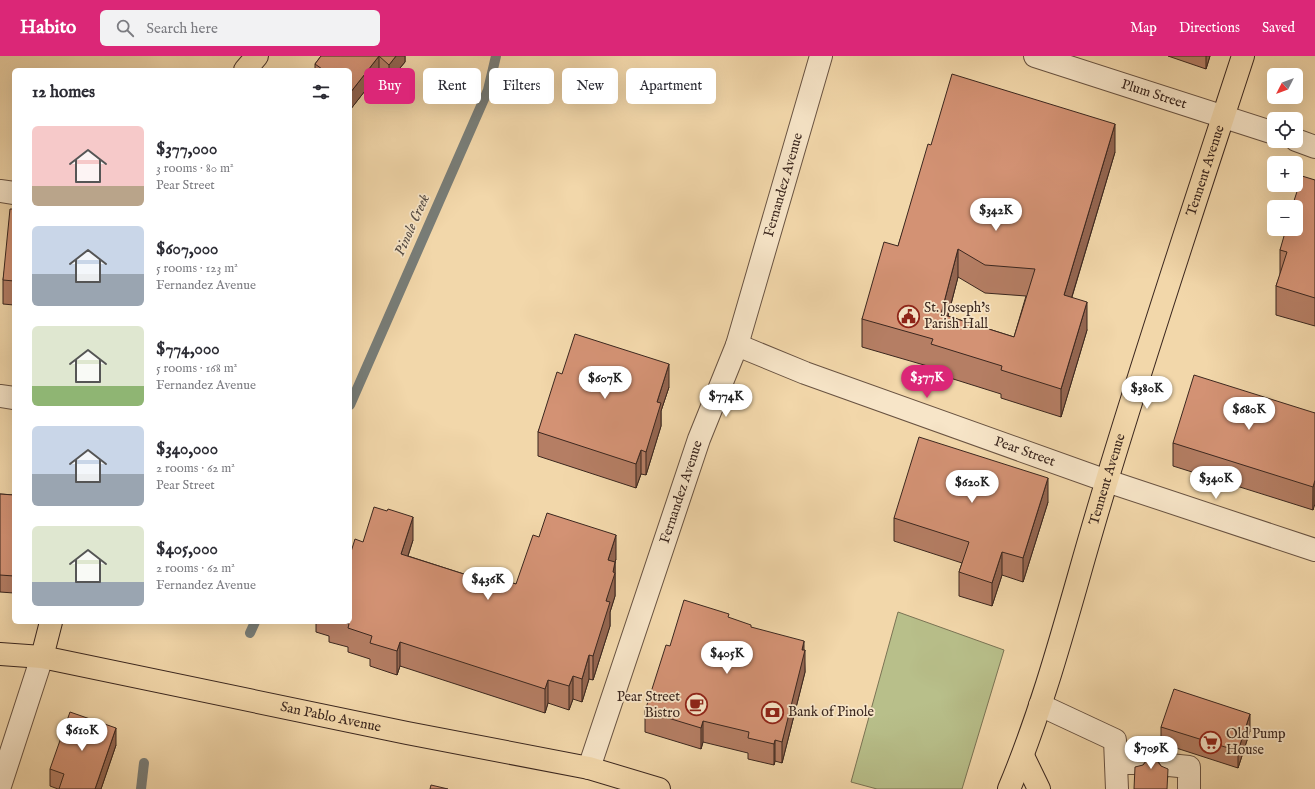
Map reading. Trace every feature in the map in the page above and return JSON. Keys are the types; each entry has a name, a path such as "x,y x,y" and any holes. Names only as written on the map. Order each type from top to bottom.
{"main road":[{"path":"247,68 257,56"},
{"name":"Tennent Avenue","path":"1009,789 1023,756 1063,634 1106,480 1243,56"},
{"path":"42,657 50,624"},
{"name":"San Pablo Avenue","path":"0,654 42,657 407,733 589,768 659,789"},
{"path":"1023,756 1039,789"}],"street":[{"name":"Fernandez Avenue","path":"589,768 699,439 737,345 821,56"},
{"name":"Plum Street","path":"1035,56 1223,115 1267,131"},
{"path":"1303,143 1315,147"},
{"path":"0,191 12,193"},
{"name":"Pear Street","path":"737,345 805,373 1106,480 1315,550"},
{"path":"0,396 12,398"},
{"path":"0,786 42,657"},
{"path":"1040,705 1115,740 1126,763 1117,789"},
{"path":"1169,765 1189,767 1190,789"}],"green space":[{"path":"898,612 1004,650 962,789 877,789 851,782"}],"building":[{"path":"321,56 379,56 370,68 364,68 364,75 352,90 352,68 321,68 315,64"},
{"path":"379,56 396,56 389,65"},
{"path":"952,74 1115,124 1064,295 1087,302 1061,389 1001,370 1002,366 931,344 933,339 862,319 884,242 898,246 928,144 931,145","holes":["958,249 985,265 1035,269 1014,337 941,314"]},
{"path":"1303,176 1315,180 1315,298 1276,286 1287,252 1280,250 1284,236 1303,236 1303,200 1294,200 1297,192 1303,192"},
{"path":"10,209 12,209 12,281 3,280"},
{"path":"575,334 669,364 657,402 661,403 646,452 641,450 636,464 538,432 557,372 562,374"},
{"path":"1194,375 1315,413 1315,480 1313,487 1173,443"},
{"path":"919,437 1048,478 1023,558 1002,552 992,583 959,572 969,542 894,518"},
{"path":"0,494 12,495 12,576 0,575"},
{"path":"374,507 387,511 388,509 413,517 401,554 470,576 472,569 516,584 533,535 539,537 547,513 616,535 608,560 615,562 613,572 615,573 606,601 610,602 593,656 589,655 582,679 573,676 569,686 548,680 545,689 400,642 397,651 370,643 372,636 348,628 349,624 352,624 352,549 355,539 363,542"},
{"path":"684,600 729,614 728,617 751,625 751,627 804,641 802,650 805,650 782,742 775,740 774,744 748,738 749,732 703,721 701,728 645,711 666,645 670,646"},
{"path":"1174,689 1250,714 1238,751 1161,727"},
{"path":"70,712 116,728 95,789 59,789 64,774 50,769"},
{"path":"1136,742 1170,743 1159,749 1157,755 1157,761 1161,766 1168,769 1167,789 1134,789 1135,767 1143,765 1147,760 1148,755 1147,748 1143,744"},
{"path":"431,785 448,789 430,789"}],"waterway":[{"name":"Pinole Creek","path":"352,400 488,90 496,56"},
{"name":"Pinole Creek","path":"250,633 254,624"},
{"name":"Pinole Creek","path":"141,789 144,763"}],"place":[{"name":"St. Joseph's Parish Hall","path":"909,316"},
{"name":"Pear Street Bistro","path":"696,705"},
{"name":"Bank of Pinole","path":"773,712"},
{"name":"Old Pump House","path":"1210,742"}]}
